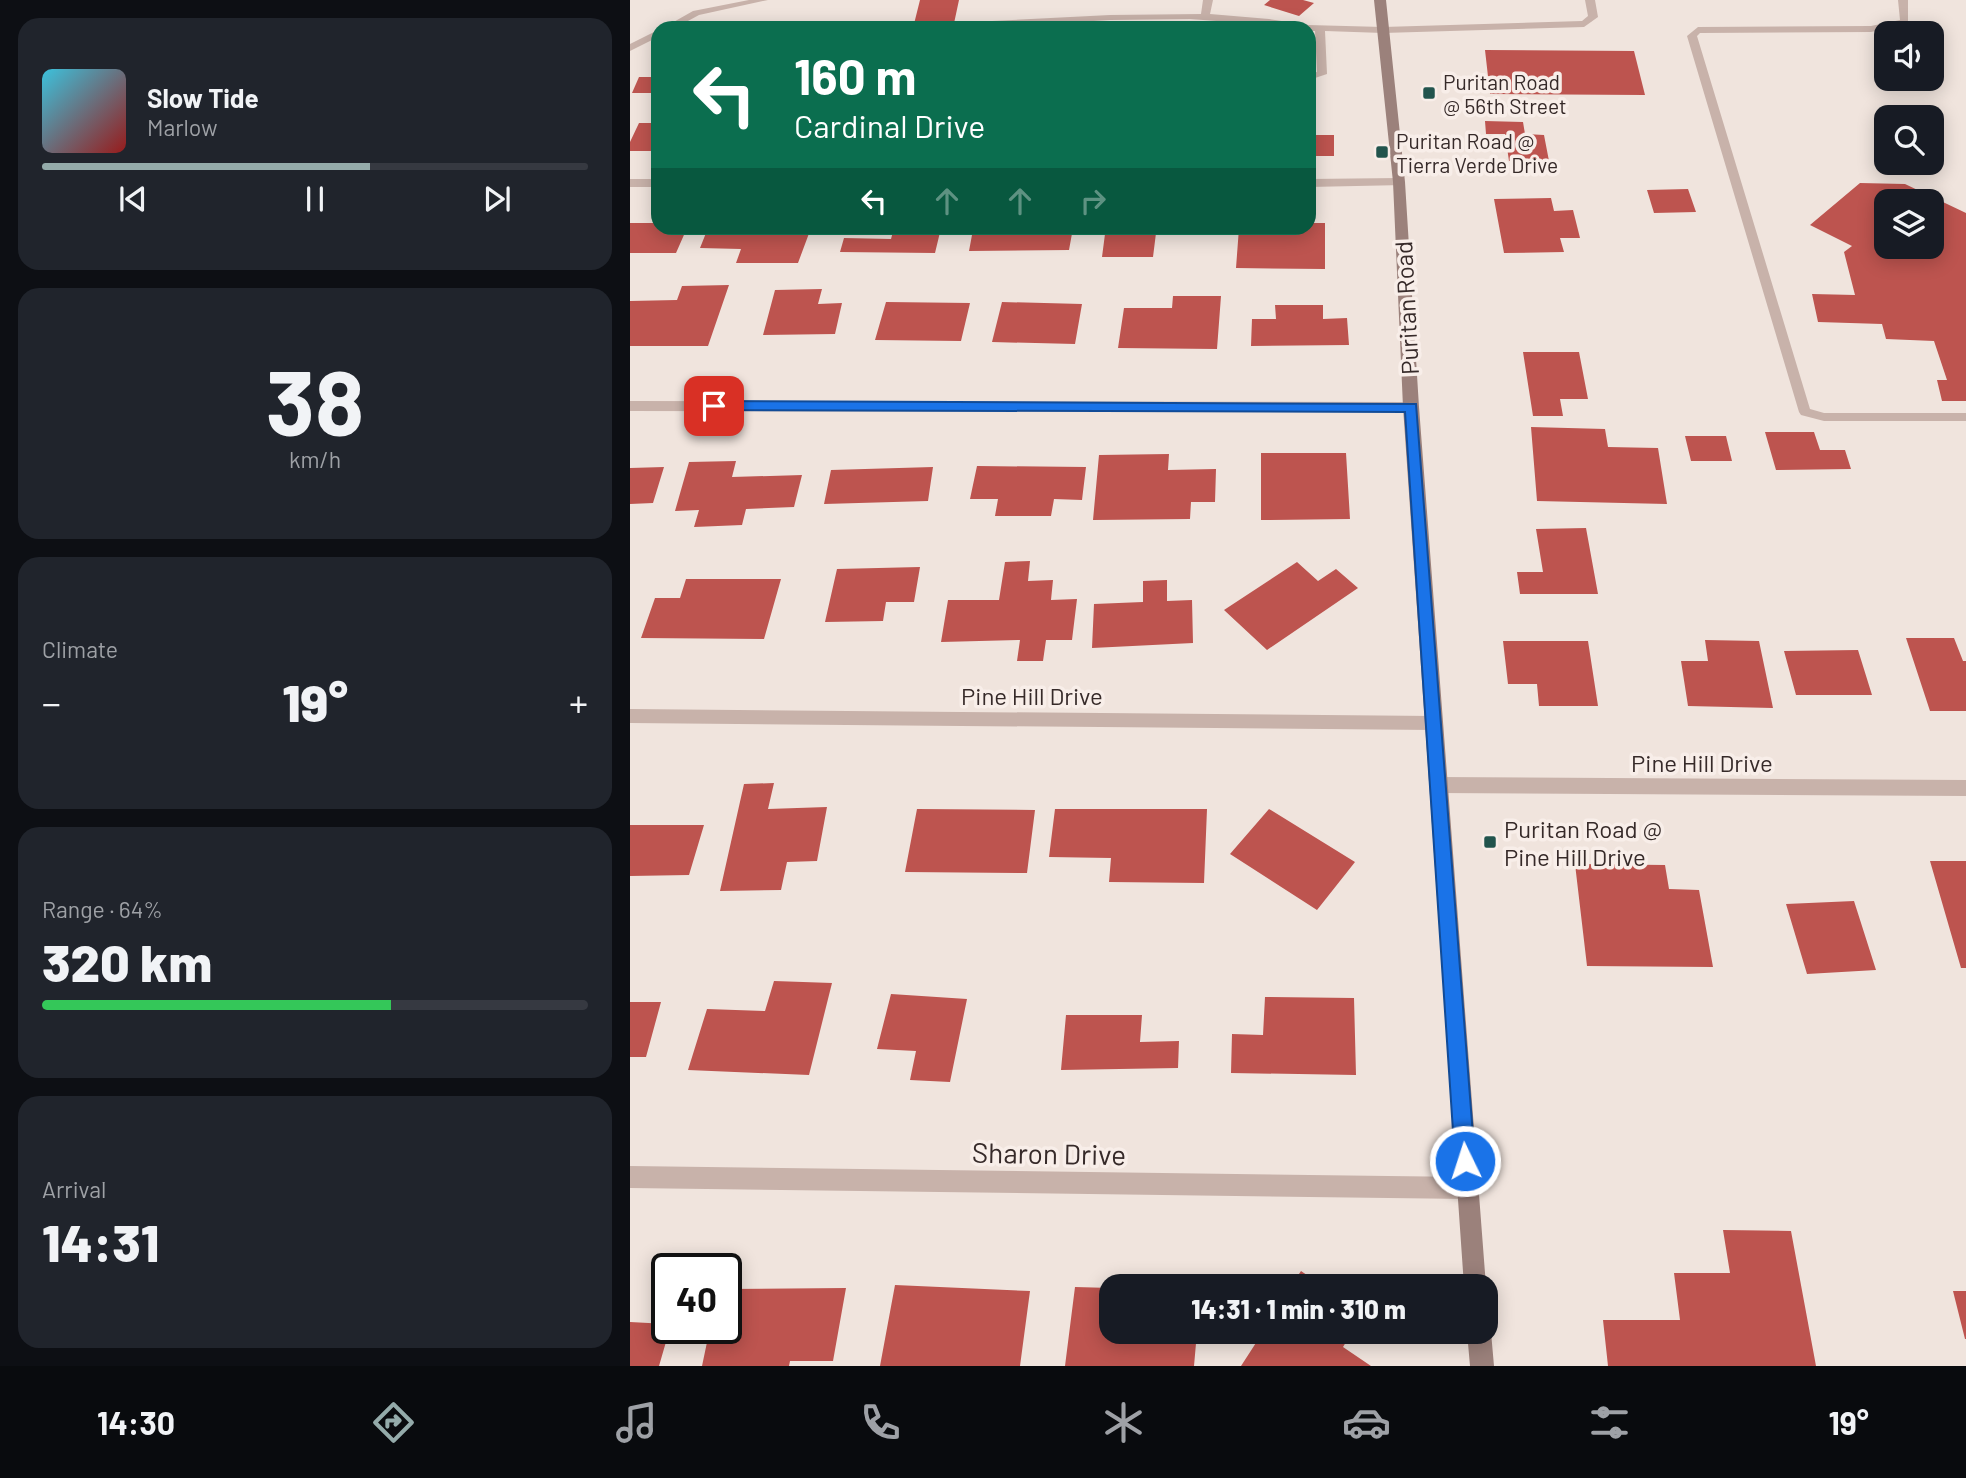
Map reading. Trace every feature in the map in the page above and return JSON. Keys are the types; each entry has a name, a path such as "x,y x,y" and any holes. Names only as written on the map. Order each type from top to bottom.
{"street":[{"name":"Puritan Road","path":"1380,0 1399,183 1411,407 1474,1274"},
{"path":"630,183 651,183"},
{"path":"1316,183 1399,183"},
{"path":"630,406 1411,407"},
{"name":"Pine Hill Drive","path":"630,716 1433,723"},
{"name":"Pine Hill Drive","path":"1438,785 1966,788"},
{"name":"Sharon Drive","path":"630,1177 1467,1188"},
{"path":"1480,1344 1482,1366"}],"lane":[{"path":"681,21 696,13 763,0"},
{"path":"1205,15 1208,0"},
{"path":"1316,29 1584,24 1593,17 1590,0"},
{"path":"1903,0 1905,22 1871,29 1698,30 1692,36 1805,412 1824,417 1966,417"},
{"path":"1063,21 1205,15 1272,21"},
{"path":"1316,76 1322,74 1320,30"},
{"path":"630,48 651,37"}],"building":[{"path":"920,0 959,0 954,21 915,21"},
{"path":"1270,0 1303,0 1314,3 1299,16 1264,5"},
{"path":"1485,50 1634,51 1645,95 1490,94"},
{"path":"639,77 651,77 651,93 632,93"},
{"path":"1485,121 1523,122 1525,134 1544,135 1549,161 1509,161 1505,134 1486,134"},
{"path":"639,123 651,123 651,151 630,151 630,142"},
{"path":"1316,135 1334,135 1334,156 1316,156"},
{"path":"1860,183 1905,184 1916,189 1874,189 1874,259 1944,259 1944,203 1966,213 1966,401 1942,401 1937,380 1947,380 1934,341 1886,339 1882,324 1818,322 1812,294 1855,295 1844,252 1852,246 1810,225"},
{"path":"1688,189 1696,212 1654,213 1647,190"},
{"path":"1551,198 1554,211 1573,210 1580,238 1560,238 1564,252 1504,253 1494,199"},
{"path":"630,223 651,223 651,235 684,235 676,253 630,253"},
{"path":"1316,223 1325,223 1325,269 1236,268 1238,235 1316,235"},
{"path":"705,235 808,235 798,263 736,263 741,249 700,248"},
{"path":"892,235 939,235 935,253 840,252 844,238 891,239"},
{"path":"972,235 1072,235 1069,250 969,251"},
{"path":"1105,235 1156,235 1153,257 1102,257"},
{"path":"729,285 708,346 630,346 630,301 677,300 682,286"},
{"path":"822,289 818,304 842,303 835,334 763,335 775,290"},
{"path":"1173,296 1221,296 1217,349 1118,348 1124,308 1172,308"},
{"path":"886,302 970,303 961,341 875,340"},
{"path":"1002,302 1082,304 1075,344 992,342"},
{"path":"1275,305 1323,305 1323,319 1347,318 1349,345 1251,346 1252,319 1276,319"},
{"path":"1523,352 1579,352 1588,399 1560,399 1563,416 1533,416"},
{"path":"1531,427 1605,429 1608,447 1658,448 1667,504 1537,501"},
{"path":"1765,432 1814,432 1820,450 1845,450 1851,469 1776,470"},
{"path":"1685,436 1726,436 1732,461 1691,461"},
{"path":"1261,453 1346,453 1350,519 1261,520"},
{"path":"1169,454 1168,470 1216,469 1215,502 1191,502 1190,519 1093,520 1099,455"},
{"path":"736,461 732,477 802,475 794,507 746,509 742,525 694,527 699,510 675,511 689,462"},
{"path":"977,466 1086,467 1082,500 1054,499 1051,516 995,516 998,499 970,499"},
{"path":"664,467 653,503 630,504 630,468"},
{"path":"933,467 928,501 824,504 831,470"},
{"path":"1586,528 1598,594 1520,594 1517,572 1543,572 1536,529"},
{"path":"1030,561 1028,581 1053,580 1051,600 1077,599 1072,640 1046,640 1043,661 1017,661 1020,640 941,642 948,600 999,600 1005,562"},
{"path":"1297,562 1318,581 1336,569 1358,588 1267,650 1224,610"},
{"path":"920,567 914,602 886,602 883,621 825,622 837,569"},
{"path":"686,579 781,579 764,639 641,638 655,598 680,598"},
{"path":"1167,580 1167,601 1192,600 1193,643 1092,648 1094,604 1143,602 1143,581"},
{"path":"1906,638 1954,638 1963,661 1966,661 1966,711 1930,711"},
{"path":"1705,640 1759,641 1773,708 1688,706 1681,661 1708,661"},
{"path":"1503,641 1588,641 1598,706 1539,706 1537,684 1508,684"},
{"path":"1858,650 1872,695 1796,695 1784,651"},
{"path":"774,783 768,809 827,807 817,861 787,862 781,890 720,891 744,784"},
{"path":"917,809 1035,810 1027,873 905,872"},
{"path":"1055,809 1207,809 1204,883 1109,882 1111,858 1049,857"},
{"path":"1269,809 1355,862 1317,910 1230,854"},
{"path":"630,825 704,825 689,875 630,876"},
{"path":"1930,861 1966,861 1966,968 1961,968"},
{"path":"1575,864 1665,865 1669,889 1699,890 1713,967 1587,966"},
{"path":"1854,901 1876,970 1807,974 1786,904"},
{"path":"774,981 832,983 809,1075 688,1070 707,1009 765,1011"},
{"path":"891,994 967,999 950,1082 910,1080 916,1051 877,1049"},
{"path":"1265,997 1354,998 1356,1075 1231,1073 1232,1034 1263,1035"},
{"path":"630,1002 661,1002 646,1057 630,1057"},
{"path":"1066,1015 1142,1015 1140,1042 1179,1041 1178,1068 1061,1070"},
{"path":"1723,1230 1791,1231 1816,1366 1608,1366 1603,1320 1680,1320 1674,1273 1730,1273"},
{"path":"895,1285 1030,1291 1020,1366 880,1366"},
{"path":"1075,1287 1099,1288 1099,1344 1196,1344 1194,1366 1065,1366"},
{"path":"846,1288 833,1361 790,1361 789,1366 702,1366 707,1344 742,1344 742,1289"},
{"path":"1953,1291 1966,1291 1966,1339 1965,1339"},
{"path":"630,1322 651,1323 651,1344 665,1344 659,1366 630,1366"},
{"path":"1255,1344 1345,1344 1343,1347 1371,1366 1241,1366"}],"place":[{"name":"Puritan Road @ 56th Street","path":"1429,93"},
{"name":"Puritan Road @ Tierra Verde Drive","path":"1382,152"},
{"name":"Puritan Road @ Pine Hill Drive","path":"1490,842"}],"route":[{"path":"714,406 1411,407 1465,1161"}]}
